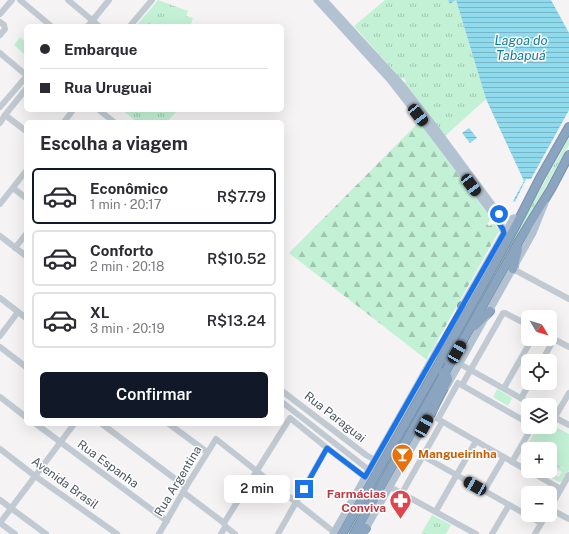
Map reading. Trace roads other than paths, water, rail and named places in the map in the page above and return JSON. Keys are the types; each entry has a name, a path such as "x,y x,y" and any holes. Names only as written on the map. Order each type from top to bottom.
{"highway":[{"path":"336,533 437,368 569,126"},
{"path":"354,534 445,373 456,363 468,334 569,155"},
{"path":"514,218 533,186 540,178"},
{"path":"513,268 520,241"},
{"path":"456,363 443,357 440,353 441,348 462,311 462,306"},
{"path":"468,334 490,311"},
{"path":"431,414 448,380 445,373 437,368"}],"main road":[{"path":"320,0 401,84 497,216 504,233"},
{"path":"363,532 431,414 456,363 490,311 533,233 550,189"},
{"path":"497,216 508,220 514,218"},
{"path":"336,533 367,474 462,306 514,218"}],"street":[{"path":"0,14 12,0"},
{"path":"20,0 49,24"},
{"path":"68,0 97,24"},
{"path":"89,24 109,0"},
{"path":"132,24 150,1"},
{"path":"0,35 5,28 3,24"},
{"path":"0,53 24,74"},
{"path":"0,107 24,78"},
{"path":"0,123 24,91"},
{"path":"0,94 6,100"},
{"path":"102,112 112,120"},
{"path":"5,115 24,129"},
{"path":"0,204 24,174"},
{"path":"13,188 24,196"},
{"path":"0,236 24,255"},
{"path":"15,248 24,237"},
{"path":"513,268 569,299"},
{"path":"0,298 24,316"},
{"path":"0,336 18,312"},
{"path":"462,385 502,314 505,313 521,321"},
{"path":"557,341 569,348"},
{"path":"504,388 528,346"},
{"path":"0,347 24,365"},
{"path":"456,363 521,398 526,390"},
{"path":"521,419 458,383 438,419 521,467"},
{"name":"Rua Paraguai","path":"284,393 366,455 375,460"},
{"path":"557,409 569,393"},
{"path":"0,397 24,415"},
{"name":"Rua Paraguai","path":"284,404 367,474"},
{"path":"221,534 224,525 290,418 327,448 367,474"},
{"path":"557,419 569,425"},
{"path":"402,494 442,422"},
{"name":"Rua Espanha","path":"39,426 167,521"},
{"path":"15,534 0,523 73,426"},
{"path":"105,426 185,489 235,534"},
{"path":"172,426 208,452"},
{"path":"512,462 528,434"},
{"name":"Rua Argentina","path":"159,534 216,439 257,470"},
{"path":"436,511 476,441"},
{"path":"278,534 327,448"},
{"name":"Avenida Brasil","path":"0,449 117,534"},
{"path":"423,456 542,523 535,534"},
{"path":"484,491 504,457"},
{"path":"257,470 336,533"},
{"path":"557,496 569,475"},
{"path":"541,478 561,489"},
{"path":"390,487 476,534"},
{"path":"0,500 46,534"},
{"path":"492,534 509,505"},
{"path":"557,513 569,519"}],"water":[{"path":"448,0 456,0 450,4"},
{"name":"Lagoa do Tabapuá","path":"456,0 551,0 569,33 569,110 531,179 526,179 515,202 513,201 524,181 486,99"},
{"path":"469,128 477,138 470,143 462,133"}],"place":[{"name":"Mangueirinha","path":"403,474"},
{"name":"Farmácias Conviva","path":"401,520"}]}
